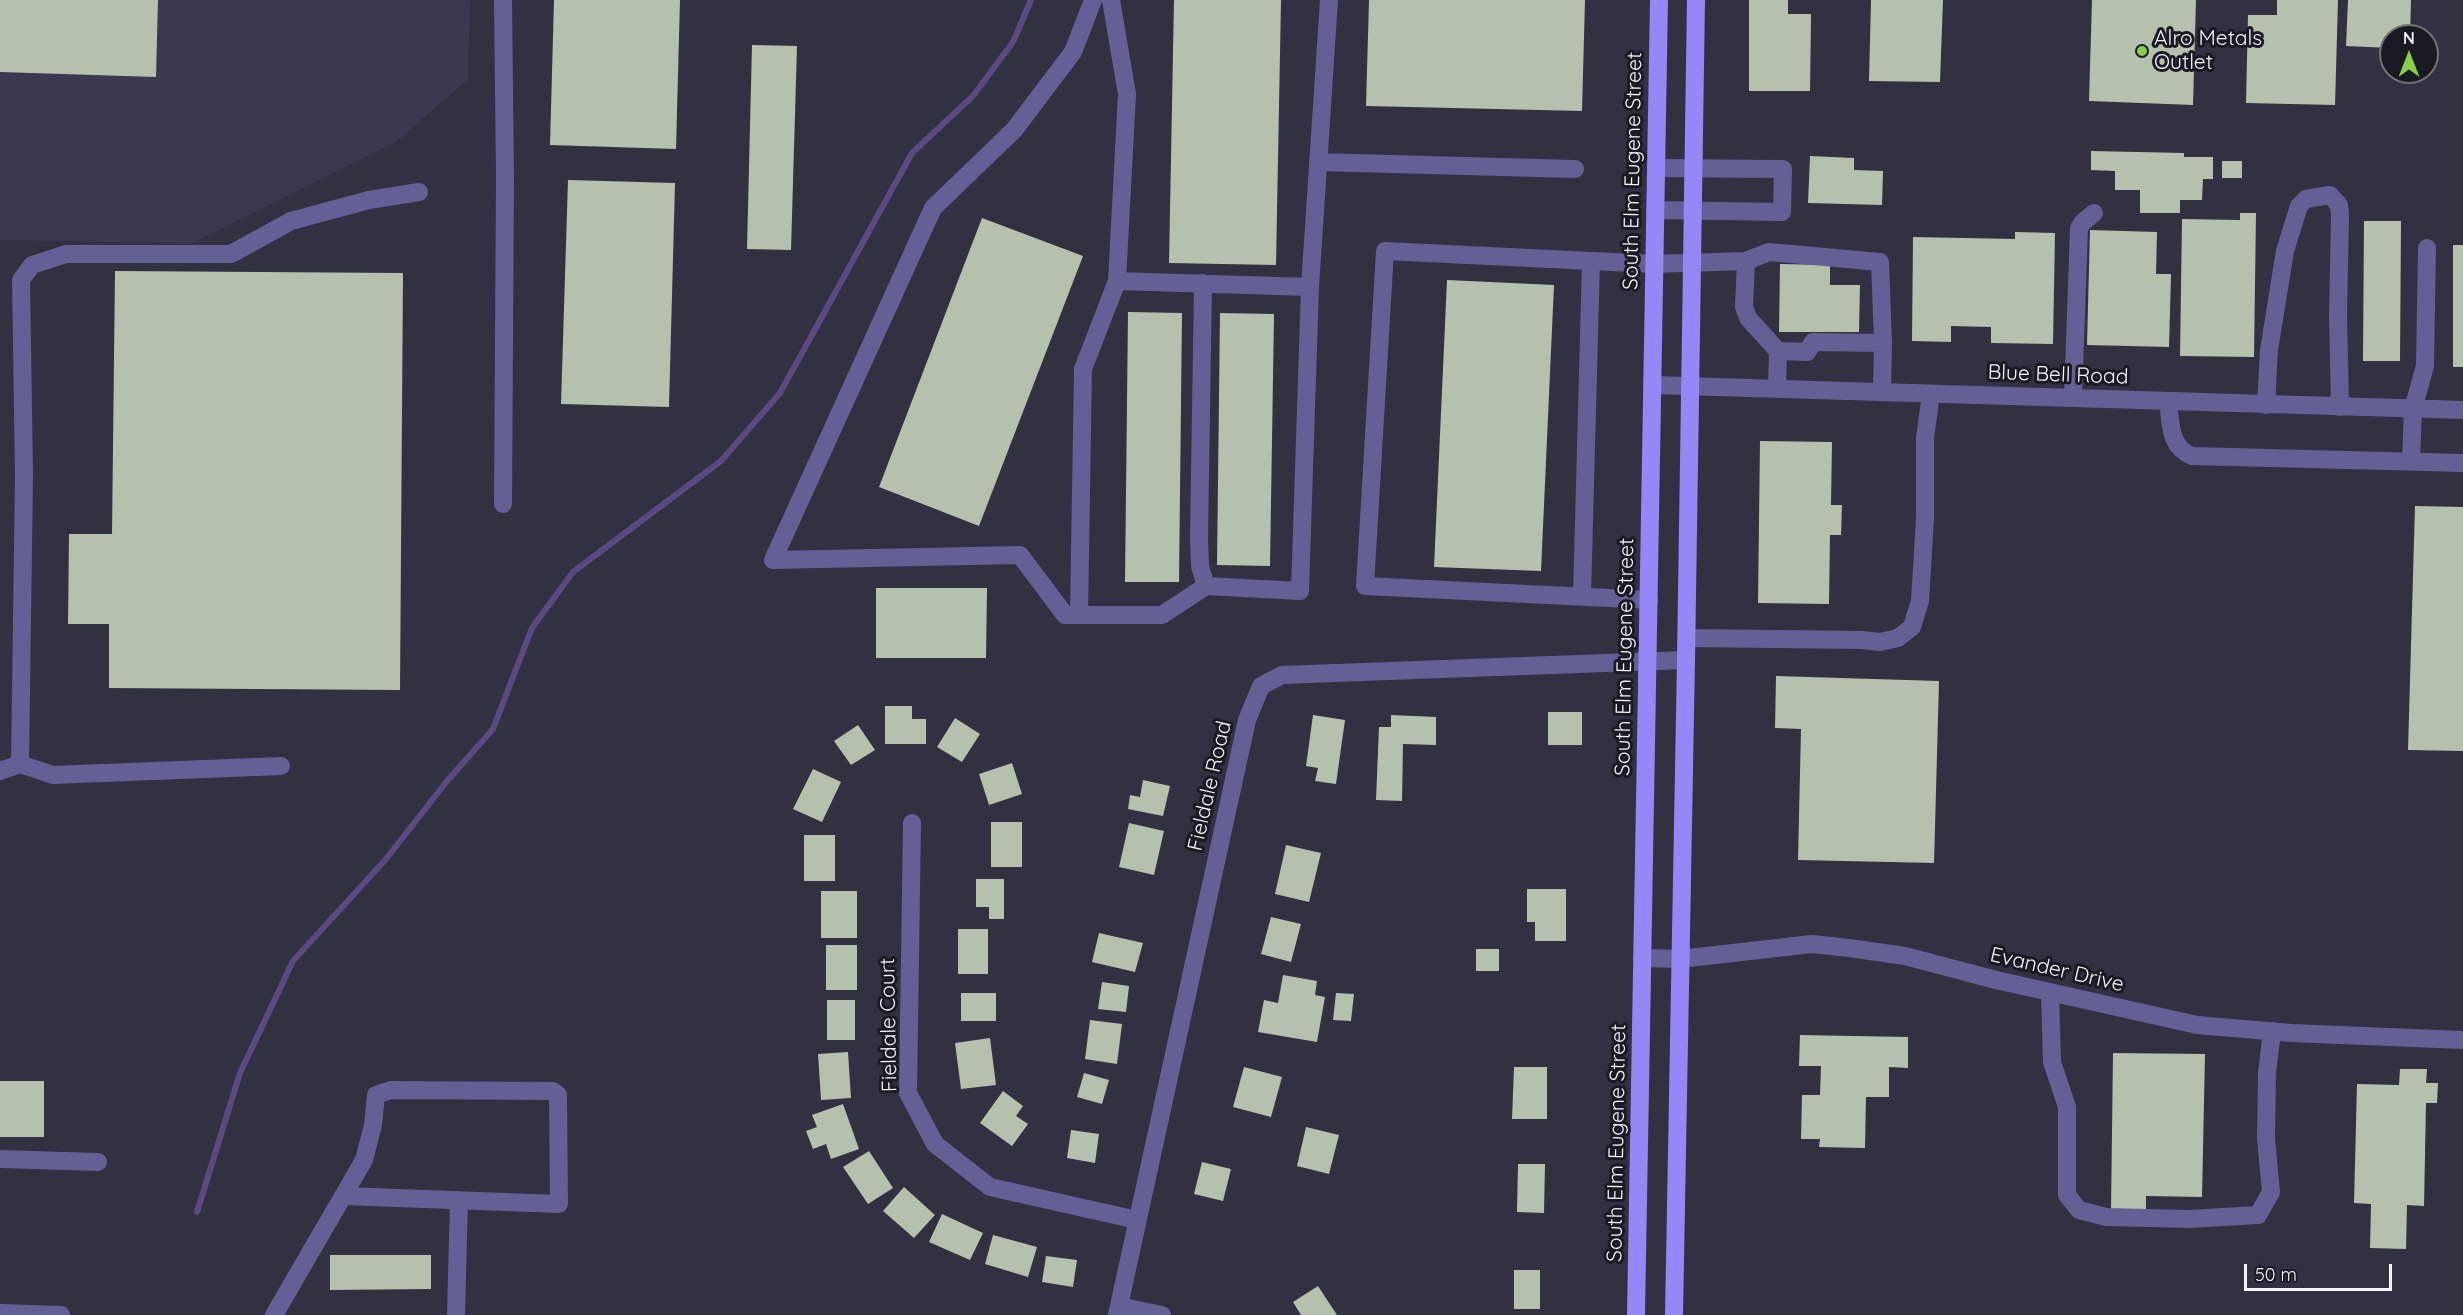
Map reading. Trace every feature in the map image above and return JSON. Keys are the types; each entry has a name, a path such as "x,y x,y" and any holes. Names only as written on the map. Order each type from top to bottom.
{"main road":[{"name":"South Elm Eugene Street","path":"1636,1315 1659,0"},
{"path":"1674,1315 1696,0"}],"street":[{"path":"503,0 505,178 503,504"},
{"path":"1093,0 1073,52 1021,121 933,208 773,560 1020,555 1065,615 1162,615 1206,586 1300,591 1310,287 1329,0"},
{"path":"1079,615 1083,369 1117,281 1128,94 1111,0"},
{"path":"1318,162 1575,169"},
{"path":"1655,210 1782,212 1783,169 1656,168"},
{"path":"20,764 24,475 21,280 32,265 66,254 231,254 291,221 369,200 419,192"},
{"path":"2266,405 2269,350 2285,251 2299,206 2306,200 2330,195 2339,205 2340,214 2338,316 2340,407"},
{"path":"2073,398 2079,228 2094,213"},
{"path":"2411,462 2413,409 2425,366 2427,249"},
{"path":"1649,600 1365,586 1385,251 1654,264 1746,261 1769,252 1880,262 1884,343 1882,392"},
{"path":"1582,596 1591,261"},
{"path":"1746,261 1744,307 1748,318 1778,351 1777,389"},
{"path":"1117,281 1310,287"},
{"path":"1203,283 1199,538 1200,566 1206,586"},
{"path":"1778,351 1807,352 1814,342 1884,343"},
{"name":"Blue Bell Road","path":"1652,385 2463,410"},
{"path":"1687,638 1880,642 1898,638 1912,627 1920,601 1925,518 1926,438 1931,394"},
{"path":"2168,402 2175,443 2182,452 2192,456 2463,463"},
{"name":"Fieldale Road","path":"1118,1311 1247,720 1261,686 1282,675 1686,660"},
{"path":"0,771 20,764 53,775 281,766"},
{"name":"Fieldale Court","path":"912,823 909,1093 935,1144 990,1187 1137,1220"},
{"name":"Evander Drive","path":"1642,958 1680,959 1812,944 1905,956 2050,992 2198,1025 2272,1031 2463,1040"},
{"path":"2050,992 2052,1062 2067,1107 2067,1195 2079,1210 2106,1217 2189,1219 2258,1215 2271,1192 2266,1139 2267,1074 2272,1031"},
{"path":"274,1315 364,1160 373,1125 375,1095 391,1090 553,1091 558,1095 559,1204 345,1196"},
{"path":"0,1159 98,1162"},
{"path":"456,1315 459,1200"},
{"path":"1118,1311 1162,1315"},
{"path":"0,1313 61,1315"}],"shaded area":[{"path":"0,0 470,0 468,79 396,142 193,243 0,240"}],"building":[{"path":"0,0 158,0 156,77 0,72"},
{"path":"554,0 680,0 676,149 550,145"},
{"path":"1174,0 1281,0 1276,265 1169,263"},
{"path":"1369,0 1585,0 1582,111 1366,106"},
{"path":"1749,0 1788,0 1788,14 1811,14 1810,91 1749,91"},
{"path":"1871,0 1943,0 1940,82 1869,81"},
{"name":"Alro Metals Outlet","path":"2092,0 2196,0 2193,105 2089,101"},
{"path":"2277,0 2338,0 2335,105 2246,103 2248,15 2277,15"},
{"path":"2348,0 2411,0 2410,24 2379,24 2379,47 2346,46"},
{"path":"752,45 797,46 791,250 747,249"},
{"path":"2091,151 2184,153 2184,157 2213,157 2213,179 2203,179 2202,200 2180,200 2180,213 2140,213 2140,190 2115,190 2115,171 2091,170"},
{"path":"1810,156 1854,158 1854,170 1883,171 1882,205 1808,203"},
{"path":"2222,161 2242,161 2242,178 2222,178"},
{"path":"568,180 675,183 669,407 561,404"},
{"path":"2240,213 2256,213 2254,357 2180,356 2182,219 2240,220"},
{"path":"982,218 1083,256 979,526 879,487"},
{"path":"2364,221 2401,221 2400,361 2363,361"},
{"path":"2090,230 2157,232 2156,274 2171,274 2169,347 2087,345"},
{"path":"2015,232 2055,233 2053,344 1991,343 1991,327 1951,326 1951,342 1912,341 1913,237 2015,239"},
{"path":"2453,245 2463,245 2463,367 2453,367"},
{"path":"1780,264 1830,265 1830,285 1860,285 1859,332 1779,332"},
{"path":"115,271 403,273 400,690 109,688 109,624 68,624 69,534 112,534"},
{"path":"1447,280 1554,285 1541,571 1434,567"},
{"path":"1128,312 1182,313 1179,582 1125,582"},
{"path":"1220,313 1274,314 1270,566 1217,565"},
{"path":"1760,441 1832,442 1831,505 1842,505 1841,535 1830,535 1829,604 1758,603"},
{"path":"2415,506 2463,507 2463,751 2408,750"},
{"path":"876,588 987,588 986,658 876,658"},
{"path":"1776,676 1939,681 1934,863 1798,860 1801,729 1775,728"},
{"path":"885,706 912,706 912,719 926,719 926,744 885,744"},
{"path":"1548,712 1582,712 1582,745 1548,745"},
{"path":"1313,715 1345,720 1336,784 1315,781 1318,768 1306,766"},
{"path":"1391,715 1436,717 1436,745 1403,744 1402,801 1376,800 1379,727 1391,727"},
{"path":"955,718 980,734 962,762 937,747"},
{"path":"858,725 875,750 851,765 834,741"},
{"path":"1012,763 1022,794 989,805 979,774"},
{"path":"813,769 841,782 822,822 793,809"},
{"path":"1143,780 1170,786 1163,816 1128,809 1130,795 1140,797"},
{"path":"991,822 1022,822 1022,867 991,867"},
{"path":"1129,823 1164,831 1154,875 1119,867"},
{"path":"804,835 835,835 835,881 804,881"},
{"path":"1286,845 1321,853 1309,902 1275,894"},
{"path":"976,879 1004,879 1004,919 989,919 989,907 976,907"},
{"path":"1527,889 1566,889 1566,941 1535,941 1535,922 1527,922"},
{"path":"821,891 857,891 857,938 821,938"},
{"path":"1271,917 1301,924 1291,962 1261,954"},
{"path":"958,929 988,929 988,974 958,974"},
{"path":"1099,933 1143,943 1135,972 1092,962"},
{"path":"826,945 857,945 857,990 826,990"},
{"path":"1476,949 1499,949 1499,971 1476,971"},
{"path":"1283,975 1317,981 1315,995 1325,997 1317,1042 1258,1032 1264,1000 1278,1003"},
{"path":"1102,982 1129,986 1126,1012 1098,1009"},
{"path":"961,993 996,993 996,1021 961,1021"},
{"path":"1336,993 1354,994 1351,1021 1333,1020"},
{"path":"827,1000 855,1000 855,1040 827,1040"},
{"path":"1090,1020 1122,1024 1117,1064 1085,1059"},
{"path":"1800,1035 1908,1037 1908,1068 1889,1067 1889,1097 1866,1097 1865,1148 1819,1147 1820,1139 1801,1139 1802,1095 1820,1095 1821,1066 1799,1066"},
{"path":"990,1038 996,1085 961,1089 955,1043"},
{"path":"848,1052 851,1098 821,1100 818,1054"},
{"path":"2113,1053 2205,1054 2202,1197 2146,1196 2146,1210 2111,1210"},
{"path":"1244,1067 1282,1077 1271,1117 1233,1107"},
{"path":"1514,1067 1547,1067 1547,1119 1512,1119"},
{"path":"2400,1069 2427,1069 2426,1083 2438,1083 2437,1103 2426,1103 2424,1206 2407,1205 2406,1249 2370,1248 2371,1204 2354,1203 2357,1084 2399,1085"},
{"path":"1084,1073 1109,1080 1102,1104 1077,1097"},
{"path":"0,1081 44,1081 44,1137 0,1137"},
{"path":"1003,1091 1023,1106 1016,1116 1028,1124 1012,1146 980,1123"},
{"path":"843,1104 859,1149 831,1159 826,1144 813,1149 806,1131 817,1127 812,1115"},
{"path":"1306,1127 1339,1135 1329,1174 1297,1166"},
{"path":"1071,1130 1099,1134 1095,1163 1067,1158"},
{"path":"869,1151 893,1188 868,1204 843,1167"},
{"path":"1202,1162 1231,1169 1223,1201 1194,1194"},
{"path":"1518,1164 1545,1164 1544,1213 1517,1212"},
{"path":"904,1187 935,1215 914,1238 883,1211"},
{"path":"942,1214 983,1233 970,1260 929,1242"},
{"path":"993,1235 1037,1247 1028,1277 985,1264"},
{"path":"330,1255 431,1255 431,1289 330,1290"},
{"path":"1046,1256 1077,1260 1073,1287 1042,1282"},
{"path":"1514,1270 1540,1270 1540,1309 1514,1309"},
{"path":"1318,1286 1337,1315 1301,1315 1293,1302"}],"waterway":[{"path":"197,1212 240,1073 293,961 386,859 447,781 493,729 532,628 573,572 721,461 780,393 912,153 973,96 1013,42 1031,0"}],"place":[{"name":"Alro Metals Outlet","path":"2142,51"}]}
